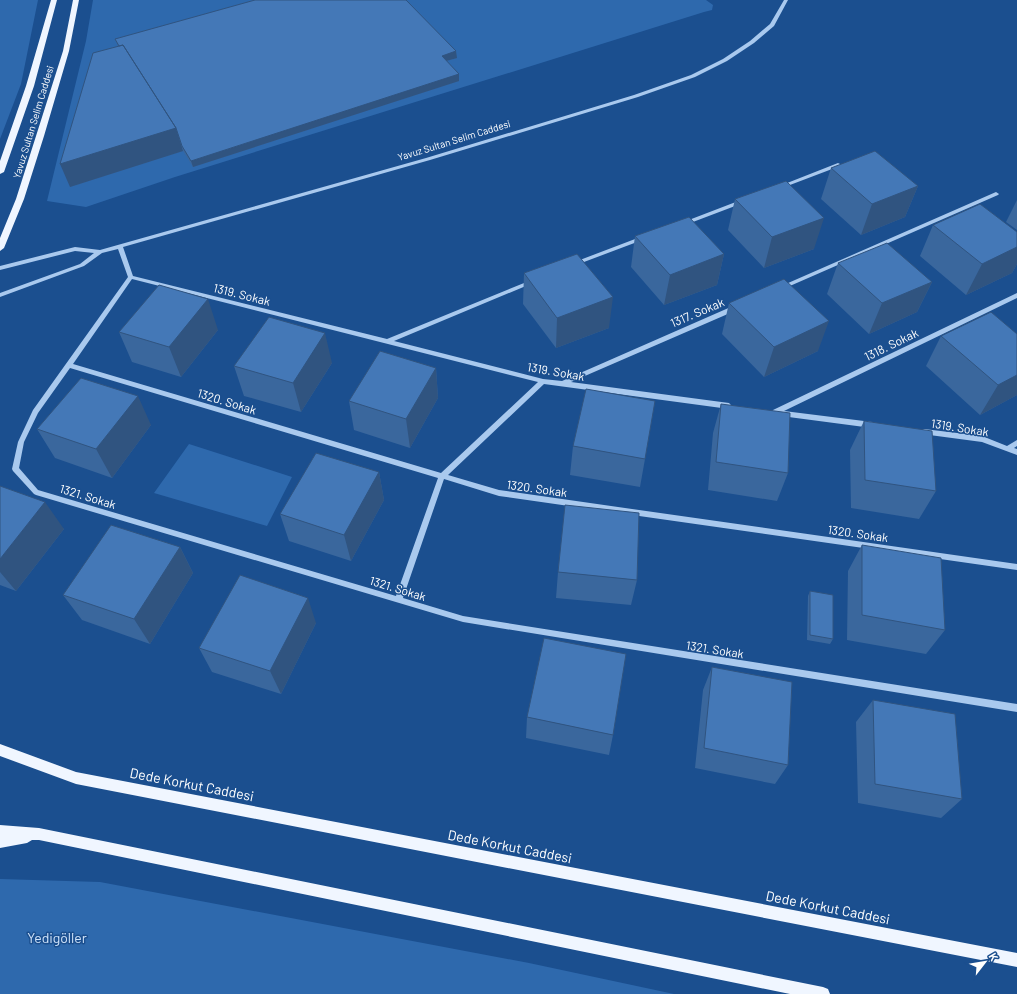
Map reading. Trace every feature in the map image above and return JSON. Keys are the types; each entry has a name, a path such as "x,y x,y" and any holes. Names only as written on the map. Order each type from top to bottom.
{"main road":[{"name":"Yavuz Sultan Selim Caddesi","path":"0,172 30,86 54,0"},
{"name":"Yavuz Sultan Selim Caddesi","path":"0,248 20,198 40,136 66,51 76,0"},
{"name":"Dede Korkut Caddesi","path":"0,750 76,778 1017,960"},
{"path":"0,831 38,834 823,994"},
{"path":"0,842 38,834"}],"street":[{"name":"Yavuz Sultan Selim Caddesi","path":"0,295 82,265 100,252 428,159 636,96 693,76 725,60 752,42 772,25 786,0"},
{"path":"772,190 846,162"},
{"path":"771,292 996,194"},
{"path":"676,226 750,199"},
{"path":"565,268 646,237"},
{"path":"120,246 131,277"},
{"name":"Yavuz Sultan Selim Caddesi","path":"0,268 75,249 100,252"},
{"name":"1319. Sokak","path":"131,277 543,382 737,407"},
{"name":"1321. Sokak","path":"131,277 36,412 21,442 16,470 36,492 463,619 1017,708"},
{"path":"386,342 535,280"},
{"name":"1318. Sokak","path":"775,413 1017,295"},
{"name":"1317. Sokak","path":"561,384 742,305"},
{"name":"1320. Sokak","path":"69,365 499,493 1017,567"},
{"path":"398,600 442,476 543,382"},
{"path":"768,412 882,426"},
{"name":"1319. Sokak","path":"921,432 982,440 1017,452"},
{"path":"1007,449 1017,443"}],"green space":[{"path":"0,0 38,0 21,84 0,139"},
{"path":"93,0 706,0 713,5 712,10 175,177 86,207 47,201 86,41"},
{"path":"189,444 292,477 267,526 154,493"},
{"name":"Yedigöller","path":"0,879 100,882 529,963 674,994 0,994"}],"building":[{"path":"255,0 406,0 456,51 442,56 459,74 191,161 182,146 176,128 123,45 119,46 115,39"},
{"path":"123,45 176,128 60,164 93,53"},
{"path":"875,151 918,186 872,204 831,168"},
{"path":"786,181 824,218 772,237 735,199"},
{"path":"980,204 1017,232 1017,247 982,264 933,225"},
{"path":"689,217 724,254 670,275 635,236"},
{"path":"887,243 932,282 882,303 838,263"},
{"path":"577,254 613,297 557,318 524,273"},
{"path":"784,279 829,321 774,347 729,303"},
{"path":"159,285 208,299 169,347 119,332"},
{"path":"991,312 1017,334 1017,375 998,385 941,336"},
{"path":"269,317 325,333 293,383 234,366"},
{"path":"380,351 436,368 406,419 349,401"},
{"path":"81,378 138,396 96,449 37,429"},
{"path":"586,389 655,401 645,459 573,446"},
{"path":"721,404 790,413 788,473 716,462"},
{"path":"864,421 932,431 936,491 865,480"},
{"path":"316,453 379,472 344,535 280,514"},
{"path":"0,486 45,502 0,559"},
{"path":"565,505 639,513 637,580 558,572"},
{"path":"111,525 180,547 134,619 63,595"},
{"path":"862,545 941,558 945,630 862,615"},
{"path":"240,575 308,598 270,671 199,648"},
{"path":"810,591 833,595 833,639 810,635"},
{"path":"544,638 626,654 613,735 527,717"},
{"path":"712,667 792,682 788,765 704,748"},
{"path":"873,700 955,714 962,799 875,784"}]}
